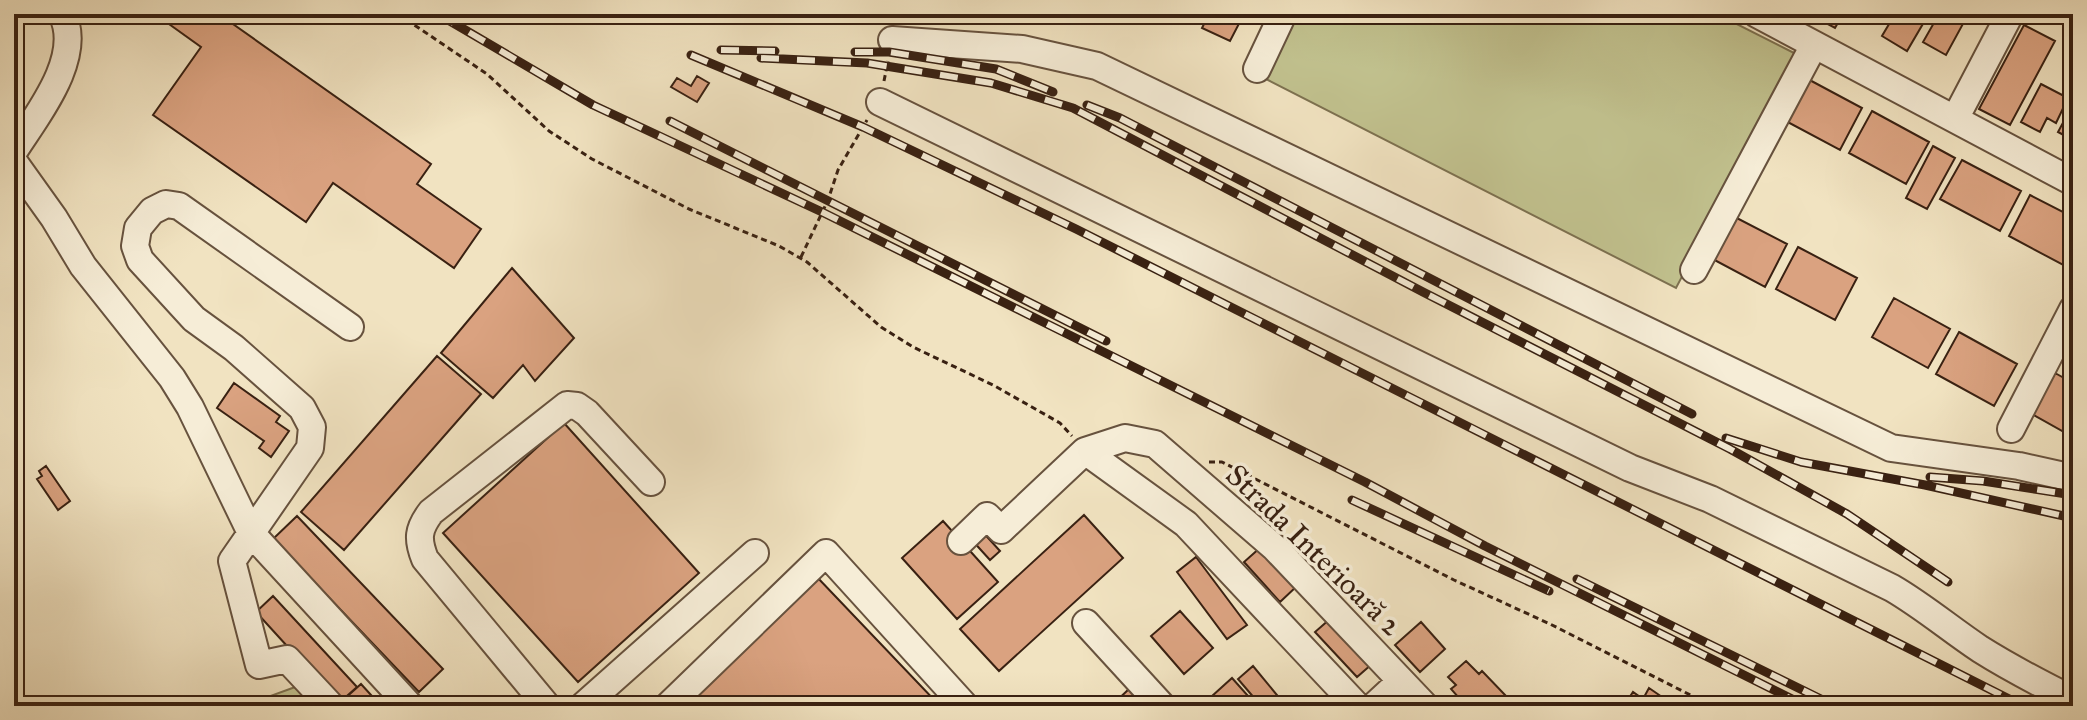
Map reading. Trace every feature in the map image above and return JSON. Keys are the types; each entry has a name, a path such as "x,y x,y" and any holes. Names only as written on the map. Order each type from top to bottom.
{"street":[{"path":"14,151 42,108 65,61 67,24 62,14"},
{"path":"1257,69 1283,14"},
{"path":"1757,14 2073,182"},
{"path":"1955,119 2010,14"},
{"path":"892,40 1022,49 1097,66 1891,448 2019,466 2073,478"},
{"path":"1694,270 1814,45"},
{"path":"880,102 1616,461 1710,499 1892,588 1990,655 2073,700"},
{"path":"14,162 83,266 172,378 251,533 410,706"},
{"path":"331,706 287,659 259,665 232,561 310,448 312,427 302,408 234,348 194,319 140,260 135,246 138,228 152,211 166,204 179,206 350,327"},
{"path":"2011,429 2073,309"},
{"path":"547,706 425,559 418,542 420,526 431,512 567,405 577,406 587,413 651,482"},
{"name":"Strada Interioară 2","path":"1085,451 1125,438 1155,444 1275,548 1425,706"},
{"path":"961,541 987,516 1001,530 1085,451 1186,524 1357,706"},
{"path":"583,706 755,553"},
{"path":"668,706 826,553 965,706"},
{"path":"1086,623 1162,706"},
{"path":"1374,706 1401,681"}],"path":[{"path":"398,14 487,74 549,131 592,159 689,209 801,258 881,327 913,347 993,385 1060,423 1085,451"},
{"path":"801,258 828,200 838,170 853,141 880,102"},
{"path":"1175,462 1222,462 1712,706"}],"green space":[{"path":"1298,14 1717,14 1798,55 1676,288 1266,79"},
{"path":"298,686 317,706 243,706"}],"building":[{"path":"155,14 225,14 223,17 431,164 417,184 481,229 454,268 333,183 306,222 153,115 201,47"},
{"path":"1209,14 1244,14 1230,41 1202,28"},
{"path":"1809,14 1843,14 1835,28"},
{"path":"1895,14 1910,14 1924,22 1907,51 1882,36"},
{"path":"1939,14 1950,14 1964,22 1946,55 1923,42"},
{"path":"2024,25 2055,41 2010,125 1979,109"},
{"path":"697,76 709,83 697,102 671,87 677,78 691,86"},
{"path":"1804,77 1862,108 1840,150 1782,119"},
{"path":"2041,84 2068,98 2056,123 2047,118 2040,132 2021,122"},
{"path":"2073,104 2073,140 2058,132"},
{"path":"1872,111 1929,142 1906,184 1849,153"},
{"path":"1933,146 1955,158 1927,209 1906,198"},
{"path":"1962,160 2021,191 2000,231 1940,199"},
{"path":"2030,195 2073,217 2073,256 2067,267 2009,236"},
{"path":"1729,214 1787,244 1765,287 1707,256"},
{"path":"1798,247 1857,278 1835,320 1776,289"},
{"path":"512,268 574,338 535,381 523,365 493,398 441,353"},
{"path":"1894,298 1950,329 1928,368 1872,337"},
{"path":"1959,332 2017,364 1994,406 1936,374"},
{"path":"437,356 481,394 344,550 301,512"},
{"path":"2055,373 2073,383 2073,437 2032,414"},
{"path":"234,383 280,416 276,422 289,431 271,457 259,448 264,441 217,408"},
{"path":"564,423 699,573 578,682 443,533"},
{"path":"46,466 70,501 58,510 37,479 42,476 39,471"},
{"path":"1084,515 1123,558 999,671 960,629"},
{"path":"297,516 443,669 419,692 273,539"},
{"path":"943,521 998,582 957,619 902,558"},
{"path":"980,529 1000,551 990,560 970,538"},
{"path":"1261,547 1297,586 1280,602 1244,562"},
{"path":"1196,557 1247,625 1227,639 1177,572"},
{"path":"816,576 940,706 680,706"},
{"path":"273,596 357,687 339,703 256,612"},
{"path":"1180,611 1213,648 1184,674 1151,636"},
{"path":"1330,619 1372,664 1357,677 1315,632"},
{"path":"1421,622 1445,649 1420,672 1395,645"},
{"path":"1466,661 1479,674 1482,671 1507,697 1498,706 1466,706 1451,689 1456,685 1448,677"},
{"path":"1253,666 1286,706 1261,706 1238,679"},
{"path":"1232,678 1257,706 1201,706"},
{"path":"361,684 381,706 347,706 342,701"},
{"path":"1649,688 1662,697 1656,706 1625,704 1633,692 1643,699"},
{"path":"1129,689 1144,706 1111,706"}],"railway":[{"path":"438,14 593,105 822,212 1806,706"},
{"path":"721,50 775,51"},
{"path":"855,52 889,52 996,69 1053,92"},
{"path":"691,55 863,127 1076,229 2023,706"},
{"path":"761,58 867,63 991,83 1073,108 1730,449 1847,514 1948,582"},
{"path":"1087,105 1120,118 1692,414"},
{"path":"670,121 1106,341"},
{"path":"1726,438 1801,462 1925,485 2073,518"},
{"path":"1930,477 1983,481 2073,495"},
{"path":"1352,500 1549,591"},
{"path":"1577,579 1835,706"}]}
